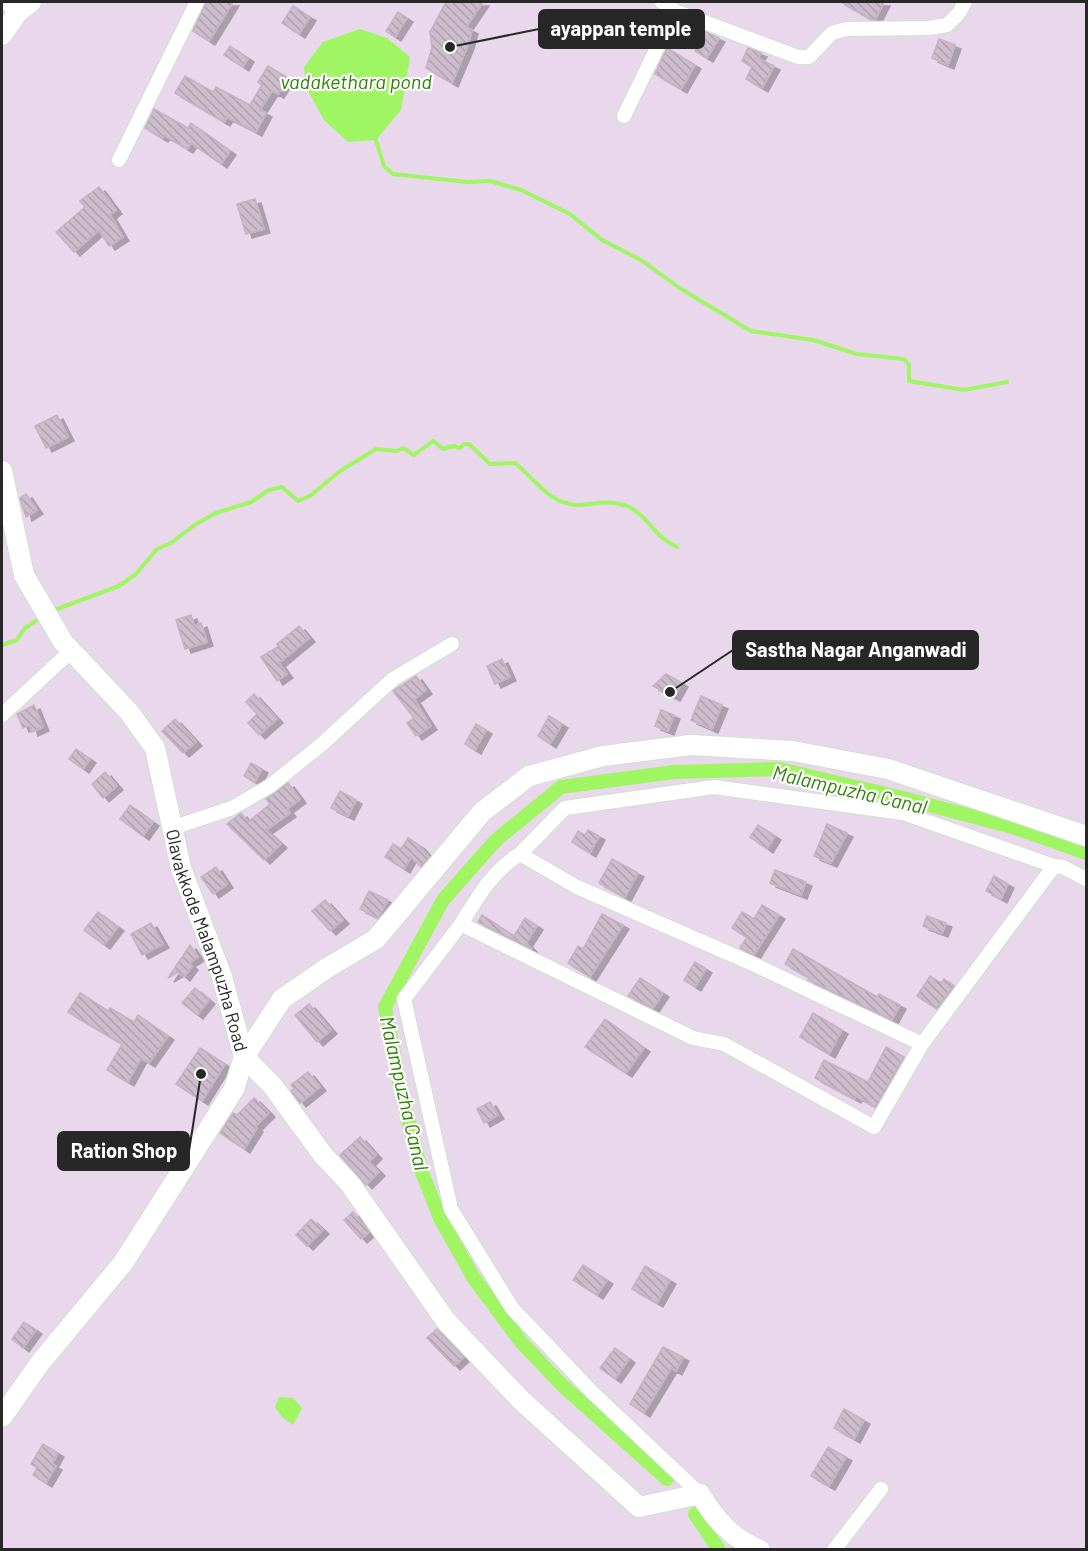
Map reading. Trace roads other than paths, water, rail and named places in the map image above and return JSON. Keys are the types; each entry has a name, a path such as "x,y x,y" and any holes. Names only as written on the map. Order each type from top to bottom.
{"street":[{"path":"119,159 197,2"},
{"path":"662,2 675,11 798,57 809,57 832,33 846,29 929,28 947,25 959,13 965,2"},
{"path":"2,35 18,5"},
{"path":"624,116 675,11"},
{"name":"Olavakkode Malampuzha Road","path":"2,471 24,575 63,642 129,712 155,748 181,868 222,977 244,1057 234,1089 123,1263 40,1363 2,1417"},
{"path":"172,828 232,808 270,786 322,744 393,679 452,644"},
{"path":"2,715 71,651"},
{"path":"700,1494 639,1507 521,1400 446,1321 350,1185 323,1155 272,1085 244,1057 282,999 327,968 376,939 482,812 529,776 603,756 691,745 793,751 888,769 1086,836"},
{"path":"760,1550 737,1543 716,1521 700,1494 594,1394 512,1308 451,1209 404,999 461,924 489,880 505,863 520,854 565,808 714,787 903,813 1054,866 1063,867 1086,879"},
{"path":"520,854 576,887 753,964 922,1044"},
{"path":"461,924 693,1038 724,1044 874,1128 922,1044 1054,866"},
{"path":"834,1550 881,1489"}],"water":[{"name":"vadakethara pond","path":"360,29 387,38 410,57 401,110 376,140 348,142 324,120 306,87 304,67 323,42"},
{"path":"279,1397 293,1398 302,1408 293,1425 282,1417 275,1407"}],"waterway":[{"path":"376,140 384,166 393,174 467,182 490,181 521,190 570,214 602,240 641,260 681,289 751,331 813,340 857,354 904,359 909,365 909,381 964,390 1007,382"},
{"path":"57,609 119,586 136,574 157,549 171,543 196,524 216,513 251,502 269,490 282,487 298,501 310,496 340,471 376,449 397,451 403,448 414,455 433,441 443,449 453,446 460,448 464,444 469,444 490,464 515,463 557,500 576,505 614,503 627,506 641,515 669,543 677,547"},
{"path":"2,645 17,640 25,628 36,621"},
{"name":"Malampuzha Canal","path":"667,1479 563,1386 521,1342 473,1277 440,1218 421,1170 400,1086 385,1007 443,900 496,840 561,787 674,772 779,769 899,797 1016,828 1086,853"},
{"name":"Malampuzha Canal","path":"695,1514 719,1550"}],"place":[{"name":"ayappan temple","path":"450,47"},
{"name":"Sastha Nagar Anganwadi","path":"670,692"},
{"name":"Ration Shop","path":"201,1074"}]}
